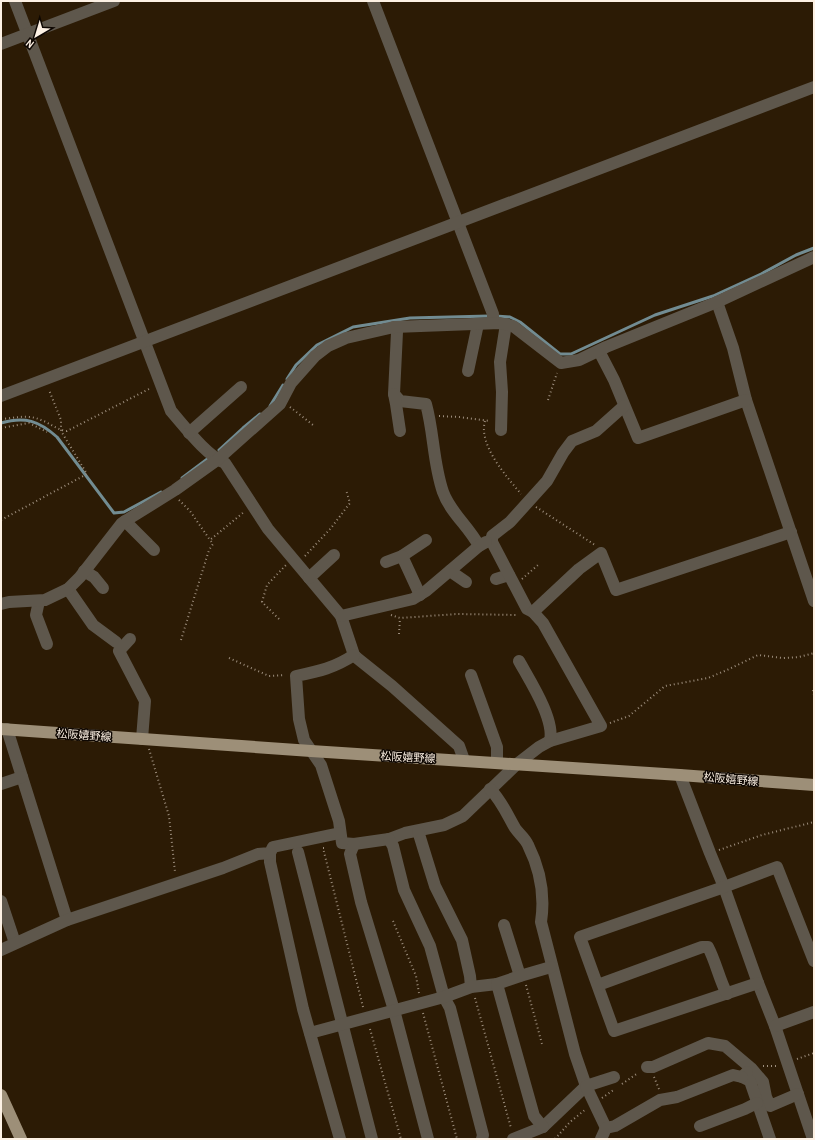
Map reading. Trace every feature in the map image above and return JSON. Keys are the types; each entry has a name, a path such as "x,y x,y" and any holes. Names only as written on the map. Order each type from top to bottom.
{"main road":[{"name":"松阪嬉野線","path":"4,729 144,740 680,774 814,785"},
{"path":"1,1095 21,1139"}],"street":[{"path":"15,1 146,341 171,412 189,433 217,460 225,463 268,529 341,616 354,655 459,746 464,760"},
{"path":"1,44 114,1"},
{"path":"373,1 493,314 493,323"},
{"path":"1,396 814,87"},
{"path":"1,604 8,602 45,600 68,589 125,521 217,460 269,415 282,401 291,383 319,352 346,338 394,327 493,323 506,324 513,326 561,363 579,360 606,347 717,302 814,258"},
{"path":"717,302 733,348 746,400 814,601"},
{"path":"468,371 478,324"},
{"path":"501,427 502,392 500,362 506,324"},
{"path":"394,327 398,332 394,394 400,431"},
{"path":"599,351 614,380 638,438 746,400"},
{"path":"189,433 241,387"},
{"path":"394,394 400,400 426,404 435,460 443,493 456,515 479,546"},
{"path":"354,655 338,665 317,672 296,676 299,719 304,740 321,765 339,821 342,843 354,844 389,839 444,825 463,816 517,764 539,747 550,741 601,726 543,623 533,612 527,609 492,542 492,536 510,522 548,481 563,453 572,441 596,431 624,406"},
{"path":"125,521 154,550"},
{"path":"533,612 579,569 601,554 616,590 791,532"},
{"path":"386,562 402,556 426,540"},
{"path":"341,616 413,599 426,592 479,546 492,540"},
{"path":"309,578 334,555"},
{"path":"402,556 420,595"},
{"path":"84,571 94,577 103,588"},
{"path":"450,571 466,582"},
{"path":"496,579 511,579"},
{"path":"68,589 93,625 116,642"},
{"path":"39,601 36,615 47,644"},
{"path":"130,638 119,651 145,701 144,740"},
{"path":"519,661 546,713 552,734 550,741"},
{"path":"471,675 497,747 497,763"},
{"path":"4,729 22,777 67,920"},
{"path":"680,774 724,887 775,1026 813,1139"},
{"path":"1,784 22,777"},
{"path":"490,789 498,797 516,829 528,844 541,880 543,906 541,922 551,967 574,1054 604,1134 660,1100 677,1098 733,1075 746,1072 763,1082 766,1097 770,1106 798,1094"},
{"path":"418,831 435,886 462,940 471,987"},
{"path":"340,833 326,842 273,847 270,853 270,862 303,1009 340,1139"},
{"path":"389,839 393,846 404,890 430,946 444,997 450,1008 483,1135 482,1139"},
{"path":"354,844 350,854 359,895 394,1010 428,1139"},
{"path":"298,852 372,1139"},
{"path":"1,950 67,920 258,854 270,853"},
{"path":"758,983 614,1031 580,937 777,867 814,961"},
{"path":"1,901 15,943"},
{"path":"504,925 520,976"},
{"path":"598,984 702,947 708,947 722,986 727,994"},
{"path":"310,1033 444,997 471,987 497,984 551,967"},
{"path":"497,984 534,1116 543,1127"},
{"path":"775,1026 814,1012"},
{"path":"647,1068 653,1067 708,1043 725,1046 746,1072 770,1139"},
{"path":"512,1133 543,1127 586,1086 614,1077"},
{"path":"700,1126 757,1103"}],"path":[{"path":"548,400 561,363"},
{"path":"1,520 88,474 62,431 61,420 46,379"},
{"path":"1,420 26,416 41,420 62,431 67,431 149,389 159,379"},
{"path":"282,401 313,425"},
{"path":"429,416 458,417 501,427"},
{"path":"1,428 29,423 47,432"},
{"path":"172,491 190,511 212,544 181,640"},
{"path":"210,540 252,505"},
{"path":"511,579 521,580 538,565"},
{"path":"372,608 374,610 400,618 457,614 525,615 533,612"},
{"path":"400,618 400,634"},
{"path":"601,726 629,716 665,686 708,678 758,655 799,657 814,653"},
{"path":"229,658 269,676 296,676"},
{"path":"812,690 814,695"},
{"path":"144,740 169,816 177,883"},
{"path":"710,853 762,835 814,822"},
{"path":"326,842 323,848 366,1017 401,1139"},
{"path":"393,921 416,976 421,1003 457,1139"},
{"path":"520,976 525,982 542,1044"},
{"path":"471,987 474,993 512,1133"},
{"path":"794,1060 814,1054"},
{"path":"647,1068 652,1072 663,1100"}],"waterway":[{"path":"495,316 510,317 520,322 560,354 571,354 655,315 713,296 761,274 796,255 814,248"},
{"path":"287,379 296,365 317,345 353,327 410,318 489,316"},
{"path":"270,406 283,385"},
{"path":"219,450 260,414"},
{"path":"1,423 17,420 31,421 44,427 57,437 114,513 124,512 161,492"},
{"path":"182,478 210,457"}]}
